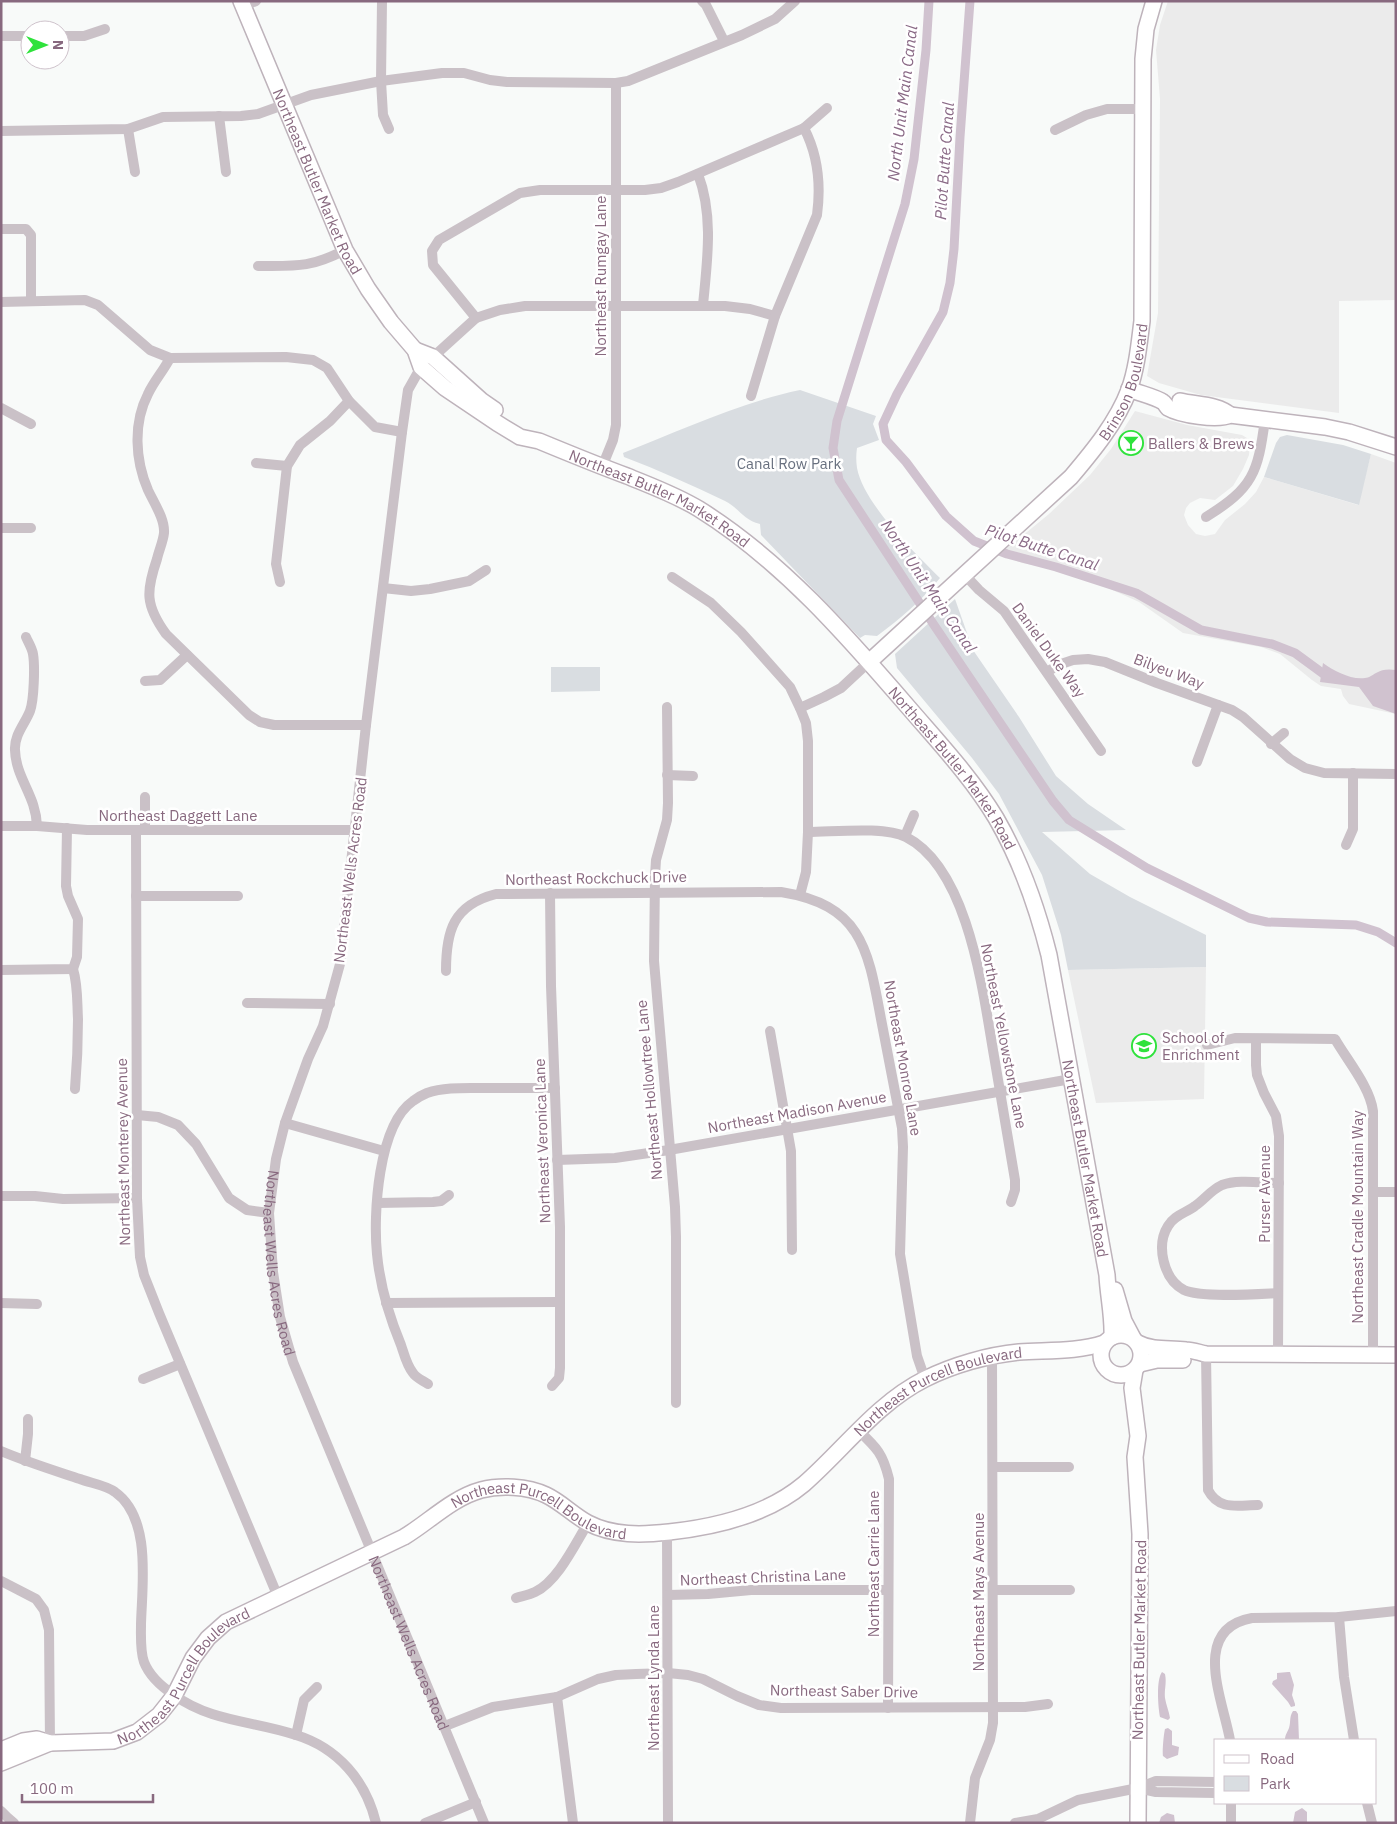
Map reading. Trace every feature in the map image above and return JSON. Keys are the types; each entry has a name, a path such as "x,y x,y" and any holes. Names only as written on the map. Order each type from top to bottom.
{"street":[{"path":"382,1 381,82 383,115 389,129"},
{"path":"702,1 706,5 724,41"},
{"path":"1,130 128,129 163,117 258,114 311,95 381,82 453,72 507,82 616,84 653,72 742,35 774,19 795,1"},
{"name":"Brinson Boulevard","path":"869,662 1071,476 1087,458 1115,417 1129,389 1138,353 1142,321 1143,59 1146,29 1154,1"},
{"name":"Northeast Butler Market Road","path":"247,3 284,105 345,250 368,289 391,322 415,350 421,367 445,388 520,437 535,436"},
{"path":"70,36 84,36 105,29"},
{"path":"1,36 20,36"},
{"name":"Northeast Rumgay Lane","path":"602,467 614,440 616,425 616,84"},
{"path":"476,318 433,265 432,251 439,240 520,193 540,190 645,190 661,188 804,128 827,108"},
{"path":"1055,130 1086,115 1107,109 1143,109"},
{"path":"219,116 226,172"},
{"path":"751,396 775,316 817,214 819,198 815,157 810,138 804,128"},
{"path":"128,129 134,172"},
{"path":"698,174 702,185 708,226 703,305"},
{"path":"1,229 26,229 31,235 31,301"},
{"path":"258,266 299,266 310,264 345,250"},
{"path":"1,302 85,300 98,305 150,350 170,358 286,357 313,360 327,368 349,402 375,427 402,432"},
{"path":"433,357 476,318 500,310 525,306 703,305 750,309 775,316"},
{"name":"Northeast Butler Market Road","path":"415,350 433,357 482,401 535,436 602,467 675,496 733,531 767,558 797,587 869,662 965,772 1007,837 1030,890 1040,920 1052,971 1107,1275 1108,1298 1113,1323 1108,1340"},
{"name":"Northeast Wells Acres Road","path":"433,357 421,367 408,390 366,725 340,964 323,1026 308,1059 285,1123 276,1158 270,1213 273,1272 280,1317 294,1362 484,1823"},
{"path":"170,358 148,393 140,416 137,444 139,464 163,522 164,532 150,579 149,599 155,618 166,634 249,715 260,722 274,725 366,725"},
{"path":"1129,389 1162,401 1167,407 1185,413 1215,418 1230,416 1325,426 1396,447"},
{"path":"280,582 276,564 287,466 300,445 330,421 349,402"},
{"path":"1,408 31,424"},
{"path":"1206,517 1234,498 1252,476 1261,450 1266,419"},
{"path":"256,463 287,466"},
{"path":"1,528 31,528"},
{"name":"Daniel Duke Way","path":"969,569 979,590 1004,611 1101,751"},
{"path":"383,588 411,591 430,589 469,581 486,570"},
{"path":"672,577 711,603 741,632 790,687 800,708 806,723 808,741 806,872 800,895"},
{"path":"26,637 33,654 33,698 30,710 17,734 14,748 17,766 32,797 37,826"},
{"path":"145,681 160,680 188,655"},
{"name":"Bilyeu Way","path":"1047,672 1058,665 1073,660 1088,659 1105,662 1232,710 1243,717 1271,744 1305,768 1324,773 1396,774"},
{"path":"800,708 824,698 841,688 869,662"},
{"path":"1197,762 1218,705"},
{"name":"Northeast Hollowtree Lane","path":"667,707 667,820 656,860 654,892 656,992 676,1238 676,1403"},
{"path":"1271,744 1284,733"},
{"path":"1346,845 1353,829 1353,773"},
{"path":"668,775 693,776"},
{"name":"Northeast Monterey Avenue","path":"146,797 141,830 136,896 137,1198 140,1257 144,1275 180,1364 278,1597"},
{"path":"905,836 914,816"},
{"name":"Northeast Daggett Lane","path":"1,826 37,826 86,830 354,830"},
{"path":"67,828 66,886 68,896 78,919 77,957 73,969 78,995 78,1061 75,1089"},
{"name":"Northeast Yellowstone Lane","path":"808,832 874,831 905,836 922,847 938,864 958,904 971,940 977,965 1015,1180 1015,1190 1010,1202"},
{"name":"Northeast Rockchuck Drive","path":"446,971 446,949 450,929 459,915 480,898 496,894 781,892 800,895"},
{"name":"Northeast Veronica Lane","path":"550,893 551,986 560,1227 560,1368 559,1378 552,1386"},
{"name":"Northeast Monroe Lane","path":"800,895 836,911 850,925 864,944 872,970 903,1147 900,1254 917,1356 925,1379"},
{"path":"136,896 238,896"},
{"path":"1,970 73,969"},
{"path":"247,1003 330,1004"},
{"path":"770,1031 788,1128 792,1166 792,1250"},
{"name":"Northeast Cradle Mountain Way","path":"1206,1045 1235,1038 1334,1039 1366,1090 1372,1103 1373,1355"},
{"name":"Purser Avenue","path":"1256,1038 1257,1075 1278,1124 1278,1354"},
{"name":"Northeast Madison Avenue","path":"557,1160 615,1158 669,1150 1071,1079"},
{"path":"428,1384 413,1374 392,1323 386,1303 377,1255 376,1228 377,1203 384,1151 400,1115 411,1102 426,1094 458,1088 555,1088"},
{"path":"137,1115 158,1117 178,1125 196,1144 229,1198 247,1210 270,1213"},
{"path":"285,1123 384,1151"},
{"path":"1278,1294 1204,1294 1184,1290 1171,1278 1166,1268 1162,1245 1164,1235 1171,1221 1196,1206 1214,1190 1228,1184 1279,1183"},
{"path":"1372,1192 1396,1192"},
{"path":"377,1203 433,1202 441,1201 449,1195"},
{"path":"1,1196 35,1196 63,1199 137,1198"},
{"name":"Northeast Butler Market Road","path":"1107,1275 1117,1295 1124,1321 1135,1340"},
{"path":"386,1303 560,1302"},
{"path":"1,1303 37,1304"},
{"path":"1206,1354 1187,1360 1157,1360 1138,1367 1126,1375 1108,1370 1101,1354 1108,1340 1121,1334 1144,1346 1156,1349 1187,1350 1206,1354 1396,1355"},
{"name":"Northeast Purcell Boulevard","path":"1059,1352 1072,1348 1094,1347 1108,1340"},
{"path":"1135,1340 1142,1355 1138,1367"},
{"name":"Northeast Purcell Boulevard","path":"1,1750 23,1741 37,1739 50,1743 113,1741 137,1732 159,1715 174,1696 193,1658 208,1638 226,1622 374,1553 422,1527 460,1499 481,1490 504,1487 525,1488 546,1494 588,1523 613,1532 636,1534 701,1528 732,1520 776,1502 802,1485 881,1409 925,1379 960,1365 1018,1352 1059,1352 1093,1360 1108,1370"},
{"path":"1206,1354 1208,1490 1216,1502 1222,1504 1258,1505"},
{"name":"Northeast Mays Avenue","path":"970,1823 975,1778 990,1740 993,1708 992,1357"},
{"path":"142,1379 180,1364"},
{"name":"Northeast Butler Market Road","path":"1138,1367 1132,1388 1138,1436 1135,1457 1140,1534 1138,1823"},
{"name":"Northeast Butler Market Road","path":"1108,1370 1122,1390 1129,1440 1135,1457"},
{"path":"24,1461 28,1420"},
{"name":"Northeast Carrie Lane","path":"859,1431 878,1449 885,1463 889,1479 888,1708"},
{"path":"1,1451 24,1461 115,1492 132,1510 140,1530 142,1557 141,1637 143,1660 148,1671 174,1696 201,1710 234,1721 296,1735 329,1750 346,1764 359,1779 372,1807 376,1823"},
{"path":"993,1467 1069,1467"},
{"path":"516,1598 536,1592 549,1582 564,1563 588,1523"},
{"name":"Northeast Lynda Lane","path":"667,1532 668,1823"},
{"path":"1,1581 36,1599 44,1610 49,1630 50,1743"},
{"name":"Northeast Christina Lane","path":"668,1595 751,1590 888,1590"},
{"path":"993,1590 1070,1590"},
{"path":"1230,1739 1215,1673 1214,1658 1216,1644 1229,1626 1239,1620 1252,1618 1339,1618 1396,1611"},
{"path":"1339,1618 1344,1677 1354,1739"},
{"name":"Northeast Saber Drive","path":"445,1726 493,1707 557,1697 578,1686 607,1677 636,1674 668,1673 688,1675 703,1679 760,1705 781,1708 993,1708 1048,1704"},
{"path":"296,1735 304,1700 317,1687"},
{"path":"557,1697 574,1823"},
{"name":"Northeast Purcell Boulevard","path":"1,1763 50,1743"},
{"path":"1015,1823 1038,1818 1078,1800 1138,1788 1156,1781 1214,1782"},
{"path":"1138,1788 1156,1792 1214,1793"},
{"path":"425,1823 476,1802"},
{"path":"1231,1804 1231,1823"},
{"path":"1368,1804 1372,1823"},
{"path":"1,1811 6,1818 14,1823"}],"shaded area":[{"path":"1168,1 1396,1 1396,300 1339,301 1339,413 1201,395 1159,383 1147,376 1158,313 1160,99 1156,50 1160,25"},
{"path":"1135,411 1187,425 1242,435 1250,443 1249,455 1233,486 1215,500 1200,498 1190,503 1186,508 1184,515 1188,525 1196,534 1205,536 1215,534 1225,520 1245,504 1256,492 1264,477 1358,505 1371,454 1396,463 1396,714 1349,704 1343,696 1341,689 1321,686 1280,654 1261,647 1183,633 1139,602 1108,588 1049,568 1022,563 1000,554 1049,514 1090,475 1111,449"},
{"path":"1323,663 1354,678 1368,678 1383,670 1396,670 1396,714 1373,706 1359,687 1320,682"},
{"name":"School of Enrichment","path":"1206,967 1204,1099 1096,1103 1068,970"},
{"path":"1162,1672 1166,1677 1165,1698 1170,1718 1168,1720 1160,1717 1159,1713 1158,1687"},
{"path":"1290,1672 1294,1685 1292,1695 1295,1704 1295,1706 1291,1707 1272,1684 1277,1679 1277,1673"},
{"path":"1293,1711 1296,1711 1298,1714 1299,1739 1285,1739 1290,1726"},
{"path":"1168,1728 1172,1731 1172,1745 1179,1747 1178,1755 1167,1759 1163,1756 1163,1751 1165,1729"},
{"path":"1302,1808 1307,1812 1307,1823 1293,1823 1295,1812"},
{"path":"1167,1813 1174,1815 1175,1823 1159,1823 1161,1817"}],"green space":[{"name":"Canal Row Park","path":"800,390 876,416 873,424 879,440 857,448 857,468 862,482 869,497 891,527 940,578 910,609 877,636 865,635 860,638 761,535 760,524 749,520 725,501 624,457 623,453 710,418 755,402"},
{"path":"1287,435 1343,445 1371,454 1359,505 1264,477 1276,443 1280,437"},
{"path":"955,599 973,650 1019,717 1056,776 1088,804 1126,830 1042,832 1090,874 1130,897 1206,935 1206,967 1068,970 1061,935 1042,875 999,794 972,758 897,668 895,654"},
{"path":"551,667 600,667 600,691 551,692"}],"waterway":[{"name":"North Unit Main Canal","path":"929,1 926,50 914,159 905,204 837,421 833,448 839,480 1053,801 1069,820 1147,868 1249,918 1267,922 1356,925 1378,932 1396,943"},
{"name":"Pilot Butte Canal","path":"970,1 954,249 950,283 943,312 897,394 883,424 886,440 906,462 946,516 974,541 1007,554 1056,567 1136,593 1201,630 1272,644 1295,653 1325,675 1333,677"}],"place":[{"name":"Ballers & Brews","path":"1131,443"},
{"name":"School of Enrichment","path":"1144,1046"}]}
